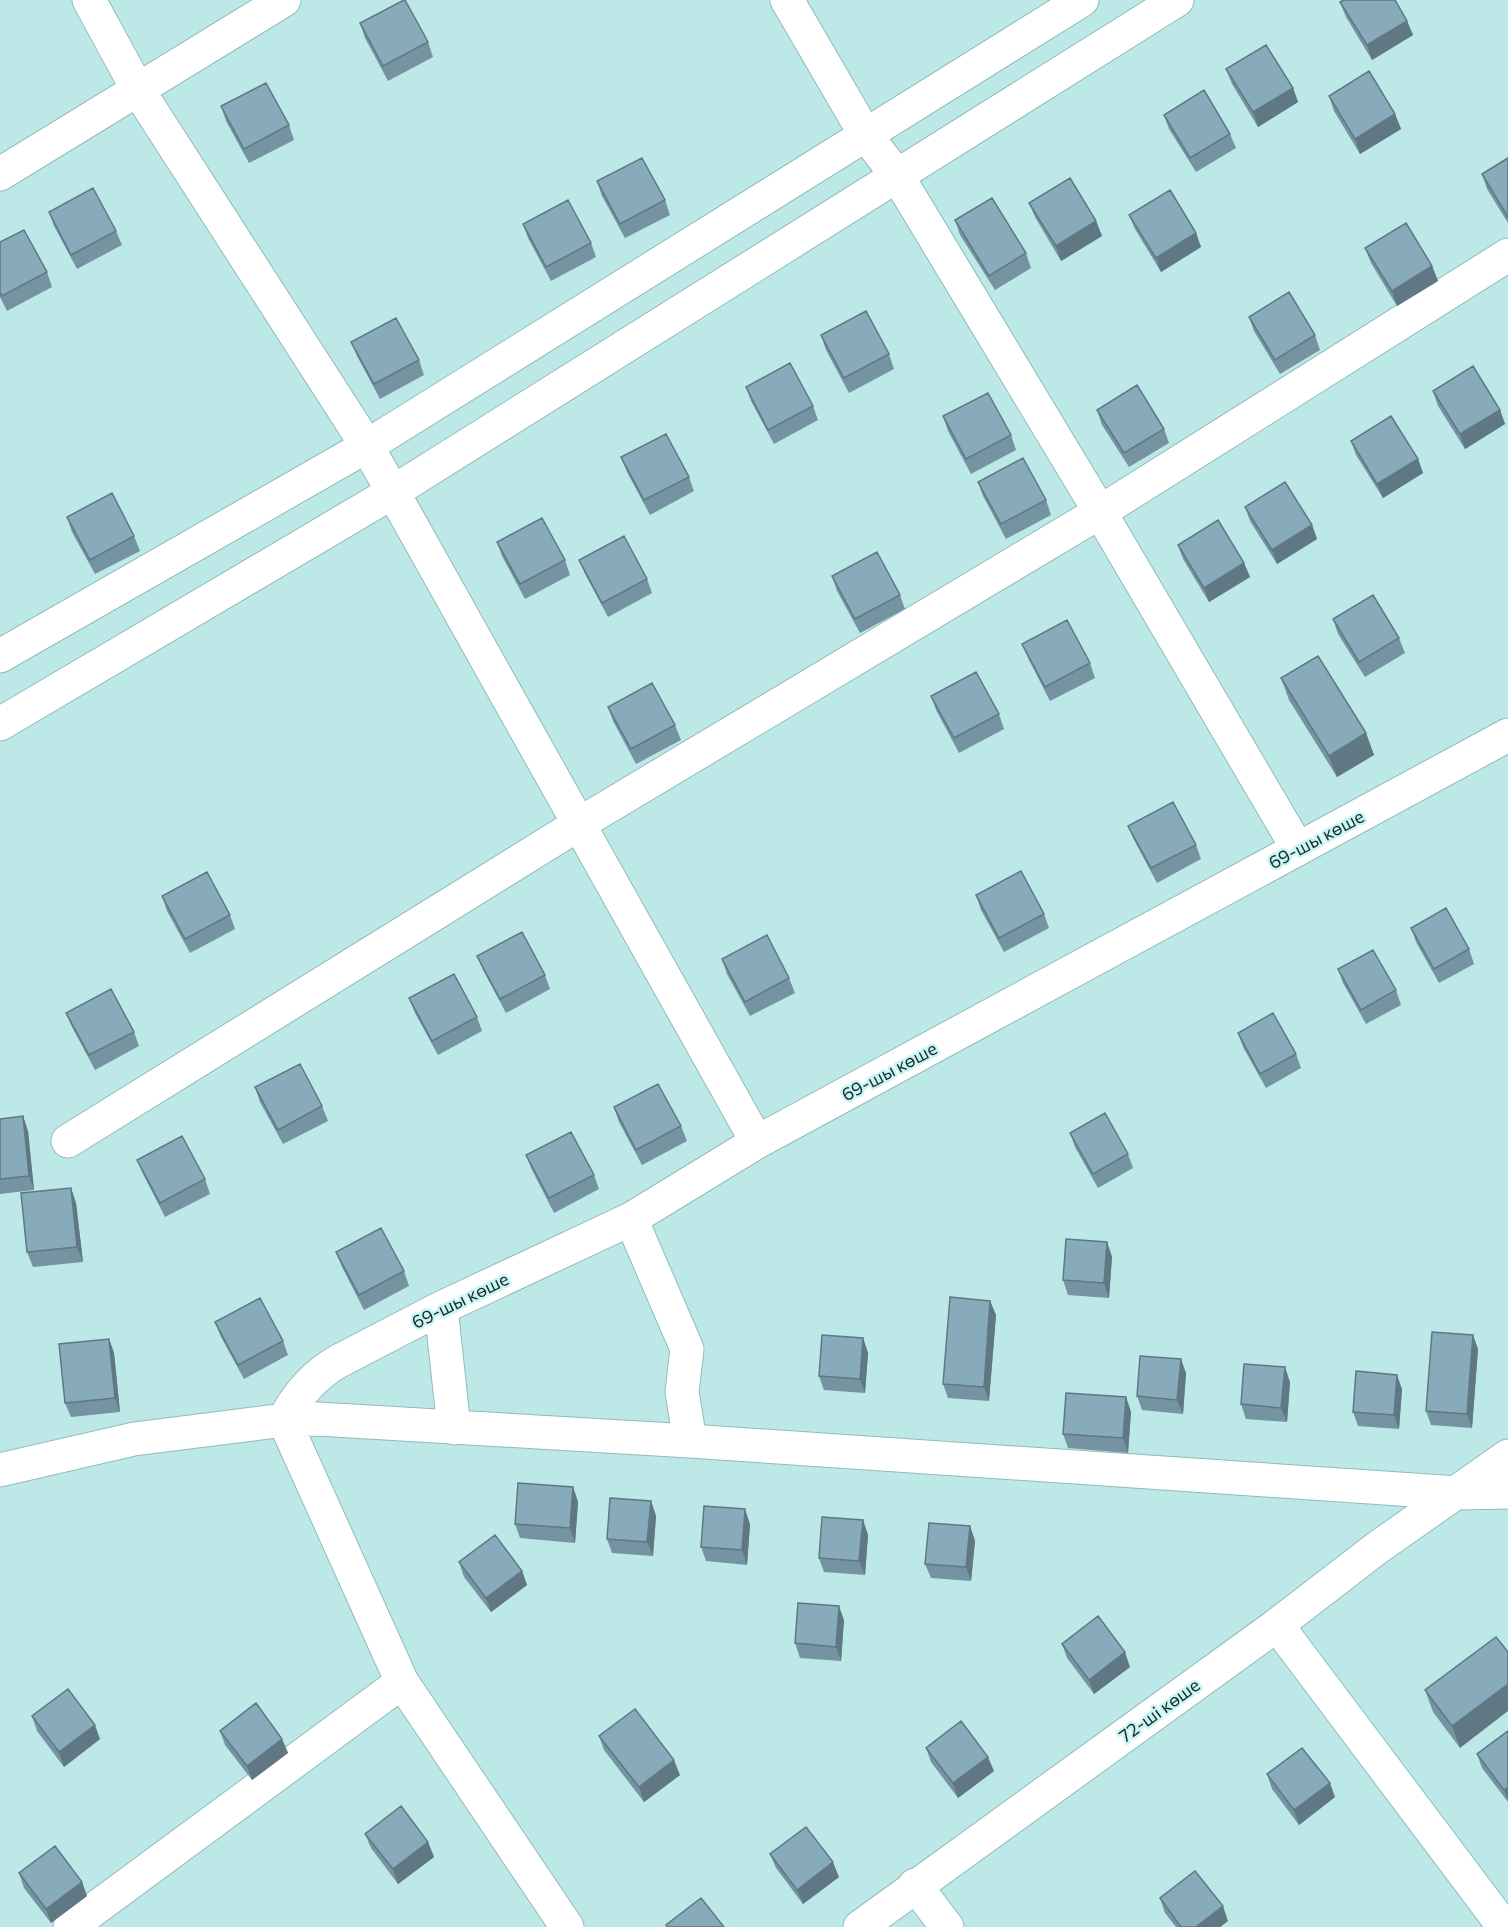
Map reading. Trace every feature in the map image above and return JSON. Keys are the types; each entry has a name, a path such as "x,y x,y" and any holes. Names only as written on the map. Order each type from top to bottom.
{"street":[{"path":"89,0 138,90 367,446 757,1142"},
{"path":"0,174 284,0"},
{"path":"787,0 865,134 898,177 1100,512 1298,849"},
{"path":"0,656 367,446 1082,0"},
{"path":"0,724 393,492 1177,0"},
{"path":"68,1141 579,824 1100,512 1508,255"},
{"name":"69-шы көше","path":"284,1420 294,1401 323,1370 441,1308 631,1219 757,1142 1508,735"},
{"path":"631,1219 687,1349 682,1392 690,1441"},
{"path":"441,1308 454,1428"},
{"path":"0,1470 134,1438 284,1420 318,1419 690,1441 1458,1492 1508,1492"},
{"path":"284,1420 402,1682 567,1927"},
{"name":"72-ші көше","path":"860,1927 1277,1624 1377,1548 1508,1456"},
{"path":"1277,1624 1504,1927"},
{"path":"70,1927 402,1682"},
{"path":"915,1886 947,1927"}],"building":[{"path":"404,0 428,42 383,66 360,23"},
{"path":"1344,0 1395,0 1407,21 1367,45 1340,2"},
{"path":"1266,45 1293,88 1253,112 1226,69"},
{"path":"1369,71 1395,114 1355,139 1329,96"},
{"path":"266,83 289,125 244,149 221,106"},
{"path":"1204,90 1230,134 1190,158 1164,115"},
{"path":"642,158 665,200 620,224 597,181"},
{"path":"1508,158 1508,217 1482,174"},
{"path":"1070,178 1096,221 1056,246 1029,203"},
{"path":"93,188 116,231 71,255 49,212"},
{"path":"1170,190 1196,233 1156,258 1129,215"},
{"path":"992,198 1026,253 989,276 955,220"},
{"path":"568,200 591,243 546,267 523,224"},
{"path":"1406,223 1432,266 1392,291 1365,248"},
{"path":"24,230 47,272 2,296 0,292 0,242"},
{"path":"1289,292 1315,335 1275,360 1249,317"},
{"path":"866,311 889,354 844,378 821,335"},
{"path":"396,318 419,360 374,384 351,342"},
{"path":"790,363 813,406 768,430 746,387"},
{"path":"1473,366 1500,410 1460,434 1433,391"},
{"path":"1137,385 1164,429 1124,453 1097,410"},
{"path":"988,393 1011,435 966,459 943,416"},
{"path":"1391,416 1418,459 1377,484 1351,441"},
{"path":"666,434 689,477 644,500 621,457"},
{"path":"1023,458 1046,500 1001,524 978,482"},
{"path":"1285,482 1312,525 1272,550 1245,507"},
{"path":"112,493 134,536 90,560 67,517"},
{"path":"542,518 565,560 520,584 497,542"},
{"path":"1218,520 1244,563 1204,588 1178,545"},
{"path":"624,536 647,579 602,603 579,560"},
{"path":"877,552 900,595 855,619 832,576"},
{"path":"1373,595 1399,638 1359,662 1333,619"},
{"path":"1067,620 1090,663 1045,687 1022,644"},
{"path":"1318,656 1366,733 1329,756 1281,678"},
{"path":"976,672 999,714 954,738 931,696"},
{"path":"652,683 675,725 631,749 608,707"},
{"path":"1173,802 1196,845 1151,868 1128,826"},
{"path":"1021,871 1044,914 999,938 976,895"},
{"path":"207,872 230,915 185,939 162,896"},
{"path":"1446,908 1469,949 1434,969 1411,928"},
{"path":"522,932 545,975 500,999 477,956"},
{"path":"767,935 789,978 745,1002 722,959"},
{"path":"1373,950 1396,990 1361,1010 1338,969"},
{"path":"454,974 477,1017 432,1041 409,998"},
{"path":"111,989 134,1032 89,1055 66,1013"},
{"path":"1273,1013 1296,1054 1260,1074 1238,1033"},
{"path":"300,1064 322,1106 278,1130 255,1087"},
{"path":"658,1084 681,1126 636,1150 614,1107"},
{"path":"1105,1113 1128,1154 1093,1174 1070,1133"},
{"path":"23,1116 29,1176 0,1179 0,1119"},
{"path":"571,1132 594,1175 549,1198 526,1155"},
{"path":"182,1136 205,1179 160,1203 137,1160"},
{"path":"71,1188 77,1247 27,1252 21,1193"},
{"path":"381,1228 404,1271 359,1295 336,1252"},
{"path":"1066,1239 1107,1242 1104,1283 1063,1280"},
{"path":"950,1297 990,1301 984,1387 943,1384"},
{"path":"260,1298 283,1341 238,1365 215,1322"},
{"path":"1432,1332 1473,1335 1467,1414 1426,1411"},
{"path":"822,1335 863,1338 860,1379 819,1376"},
{"path":"109,1339 115,1398 65,1403 59,1344"},
{"path":"1140,1356 1181,1359 1177,1400 1137,1396"},
{"path":"1244,1364 1285,1367 1281,1408 1241,1404"},
{"path":"1356,1371 1397,1375 1394,1415 1353,1412"},
{"path":"1066,1393 1126,1397 1123,1438 1063,1434"},
{"path":"518,1483 573,1487 570,1528 515,1524"},
{"path":"610,1498 651,1501 647,1542 607,1539"},
{"path":"704,1506 745,1509 742,1550 701,1547"},
{"path":"822,1517 863,1520 859,1561 819,1558"},
{"path":"929,1523 970,1526 966,1567 925,1564"},
{"path":"495,1535 522,1571 486,1598 459,1562"},
{"path":"798,1603 839,1606 836,1647 795,1643"},
{"path":"1098,1616 1125,1652 1089,1680 1062,1644"},
{"path":"1496,1637 1508,1652 1508,1684 1452,1726 1425,1690"},
{"path":"68,1689 95,1725 59,1752 32,1716"},
{"path":"256,1703 282,1739 247,1766 220,1731"},
{"path":"635,1709 674,1760 639,1787 599,1736"},
{"path":"961,1721 988,1757 953,1783 926,1748"},
{"path":"1508,1731 1508,1787 1504,1790 1477,1754"},
{"path":"1302,1748 1330,1783 1294,1810 1267,1774"},
{"path":"401,1806 428,1842 393,1869 365,1834"},
{"path":"806,1827 833,1862 797,1890 770,1854"},
{"path":"55,1846 82,1882 46,1909 19,1873"},
{"path":"1195,1871 1223,1906 1196,1927 1181,1927 1160,1898"},
{"path":"701,1898 724,1927 667,1927 666,1925"}]}
